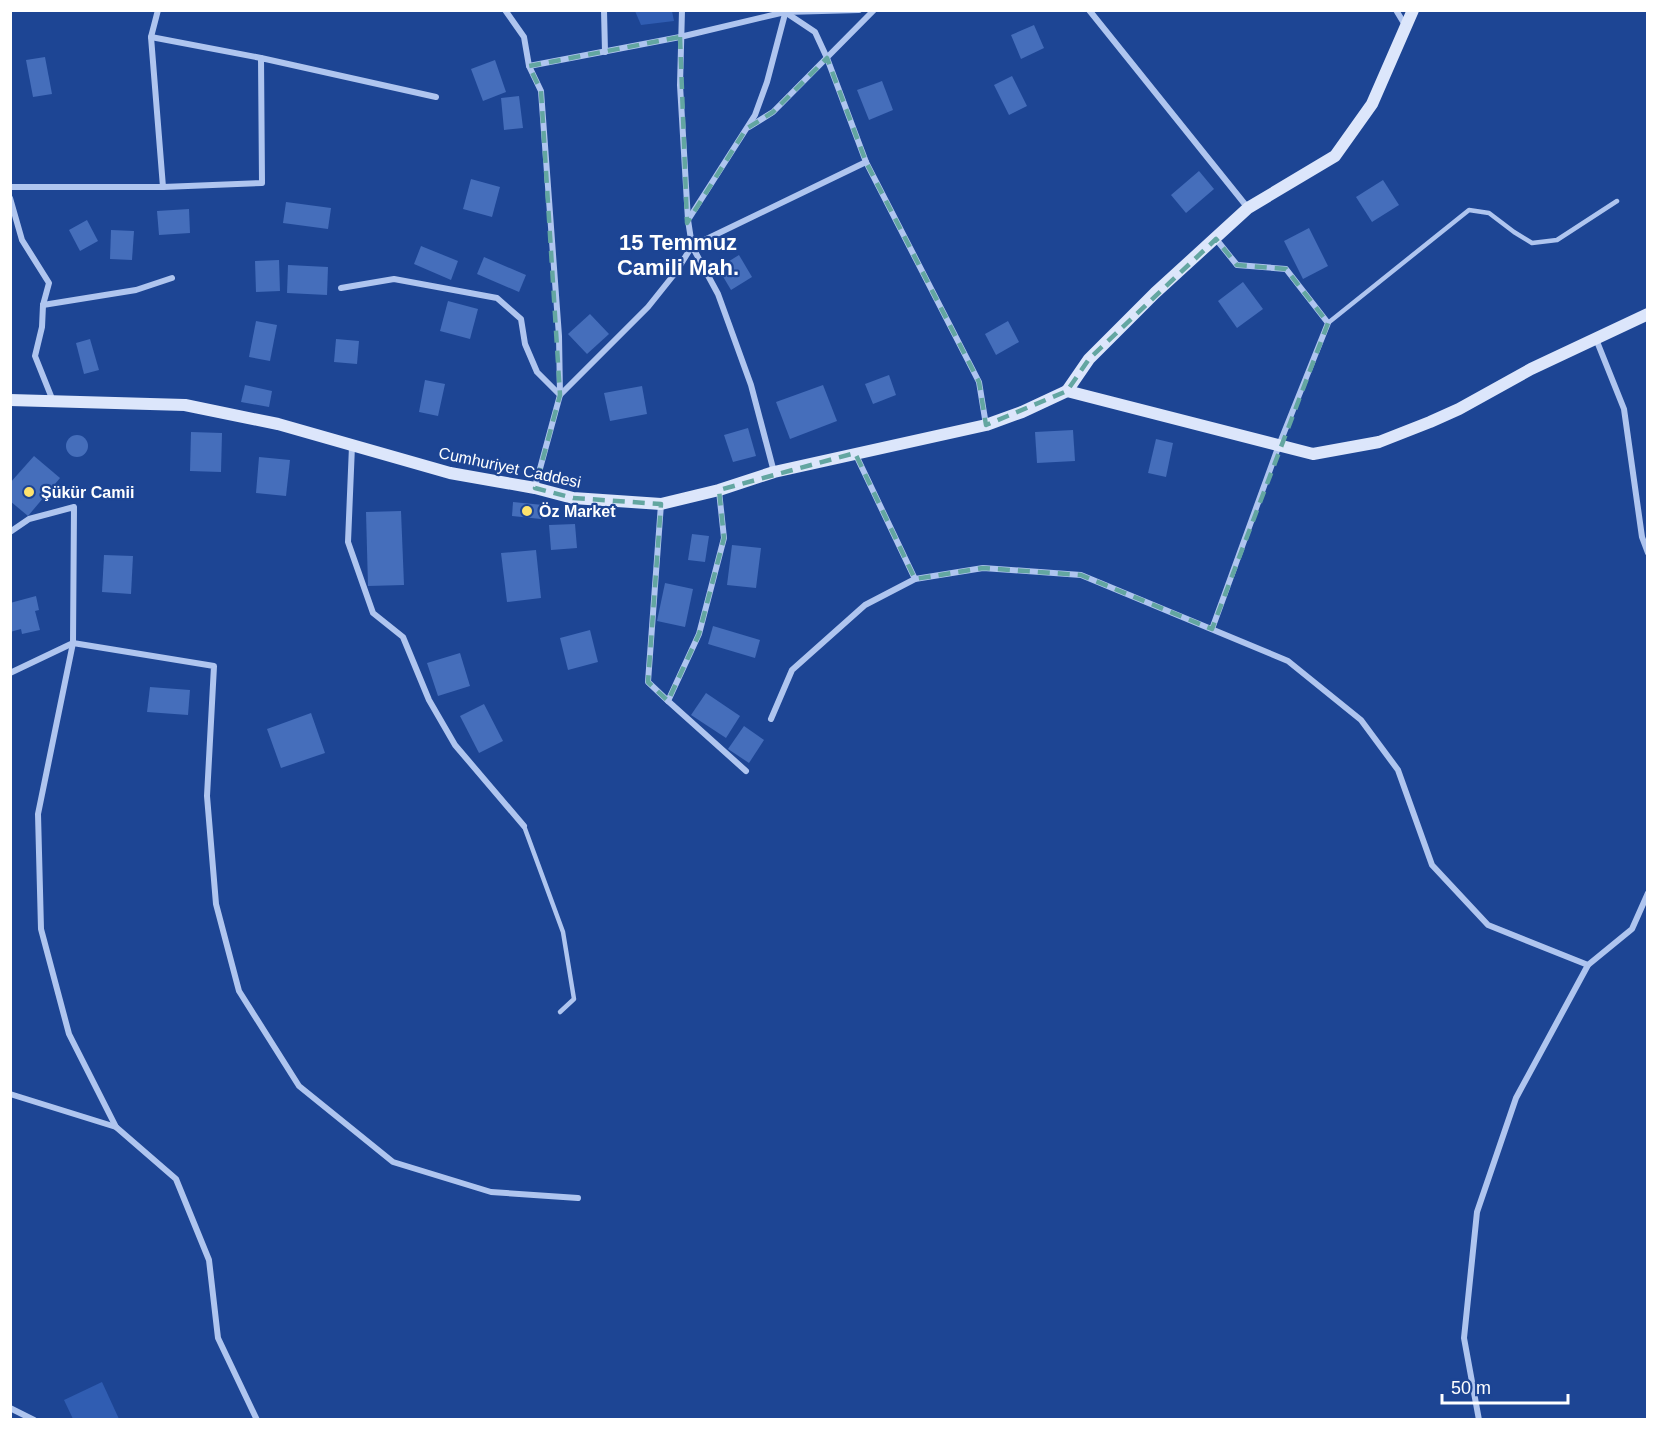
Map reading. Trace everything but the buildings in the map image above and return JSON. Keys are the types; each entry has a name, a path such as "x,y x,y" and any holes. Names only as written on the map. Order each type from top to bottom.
{"street":[{"path":"158,10 151,37 163,187"},
{"path":"505,10 524,37 529,66 541,91 559,336 560,395 535,488"},
{"path":"604,10 605,52"},
{"path":"682,10 681,97 688,220 692,246 718,294 751,385 774,472"},
{"path":"529,66 680,37 785,11 859,10"},
{"path":"746,129 773,112 874,10"},
{"path":"1089,10 1248,208"},
{"path":"1396,10 1406,26"},
{"path":"1413,10 1372,104 1335,156 1248,208 1155,293 1089,359 1067,391 1313,454 1379,442 1459,409 1531,369 1647,314"},
{"path":"785,11 815,32 866,162 979,381 986,424"},
{"path":"688,220 755,115 767,81 785,11"},
{"path":"151,37 261,58 436,97"},
{"path":"10,187 163,187 262,183 261,58"},
{"path":"560,395 648,307 676,272 692,246 866,162"},
{"path":"10,198 22,240 49,283 43,305 42,327 34,356 52,401"},
{"path":"1212,629 1279,445 1328,323 1286,268 1237,265 1216,239"},
{"path":"43,305 136,290 172,278"},
{"path":"340,288 394,279 497,298 521,319 525,344 537,372 560,395"},
{"path":"1595,338 1624,409 1642,537 1647,553"},
{"name":"Cumhuriyet Caddesi","path":"10,400 185,405 278,424 450,473 535,488 573,498 661,504 719,490 774,472 986,424 1022,412 1067,391"},
{"path":"352,445 348,542 373,613 404,637 429,700 455,745 524,826"},
{"path":"855,453 915,579"},
{"path":"668,701 699,634 724,538 719,490"},
{"path":"661,504 648,682 746,771"},
{"path":"10,532 29,519 74,507 73,643 38,814 41,929 69,1034 116,1127 176,1179 209,1260 218,1338 257,1419"},
{"path":"771,719 792,670 864,605 915,579 983,568 1081,575 1288,661 1361,720 1398,770 1432,865 1488,925 1588,965"},
{"path":"10,673 73,643 214,666 207,796 216,904 239,991 299,1086 393,1162 491,1192 578,1198"},
{"path":"1479,1419 1464,1338 1477,1212 1516,1098 1588,965 1632,929 1647,893"},
{"path":"10,1094 116,1127"},
{"path":"10,1408 34,1419"}],"lane":[{"path":"1328,323 1469,210 1489,213 1532,243 1557,240 1617,201"},
{"path":"524,826 563,932 574,999 560,1012"}],"highlighted area":[{"path":"680,37 687,223 746,129 773,112 827,58 866,162 979,382 986,425 1067,391 1089,359 1216,239 1237,265 1286,269 1328,323 1212,629 1081,575 983,568 915,579 855,453 719,490 724,538 699,634 668,701 648,682 661,504 573,498 535,488 560,395 541,91 529,66"}],"shaded area":[{"path":"635,11 672,11 674,21 641,25"},
{"path":"102,1382 119,1419 73,1419 64,1400"}],"place":[{"name":"Şükür Camii","path":"29,492"},
{"name":"Öz Market","path":"527,511"}],"district":[{"name":"15 Temmuz Camili Mah.","path":"678,254"}]}
